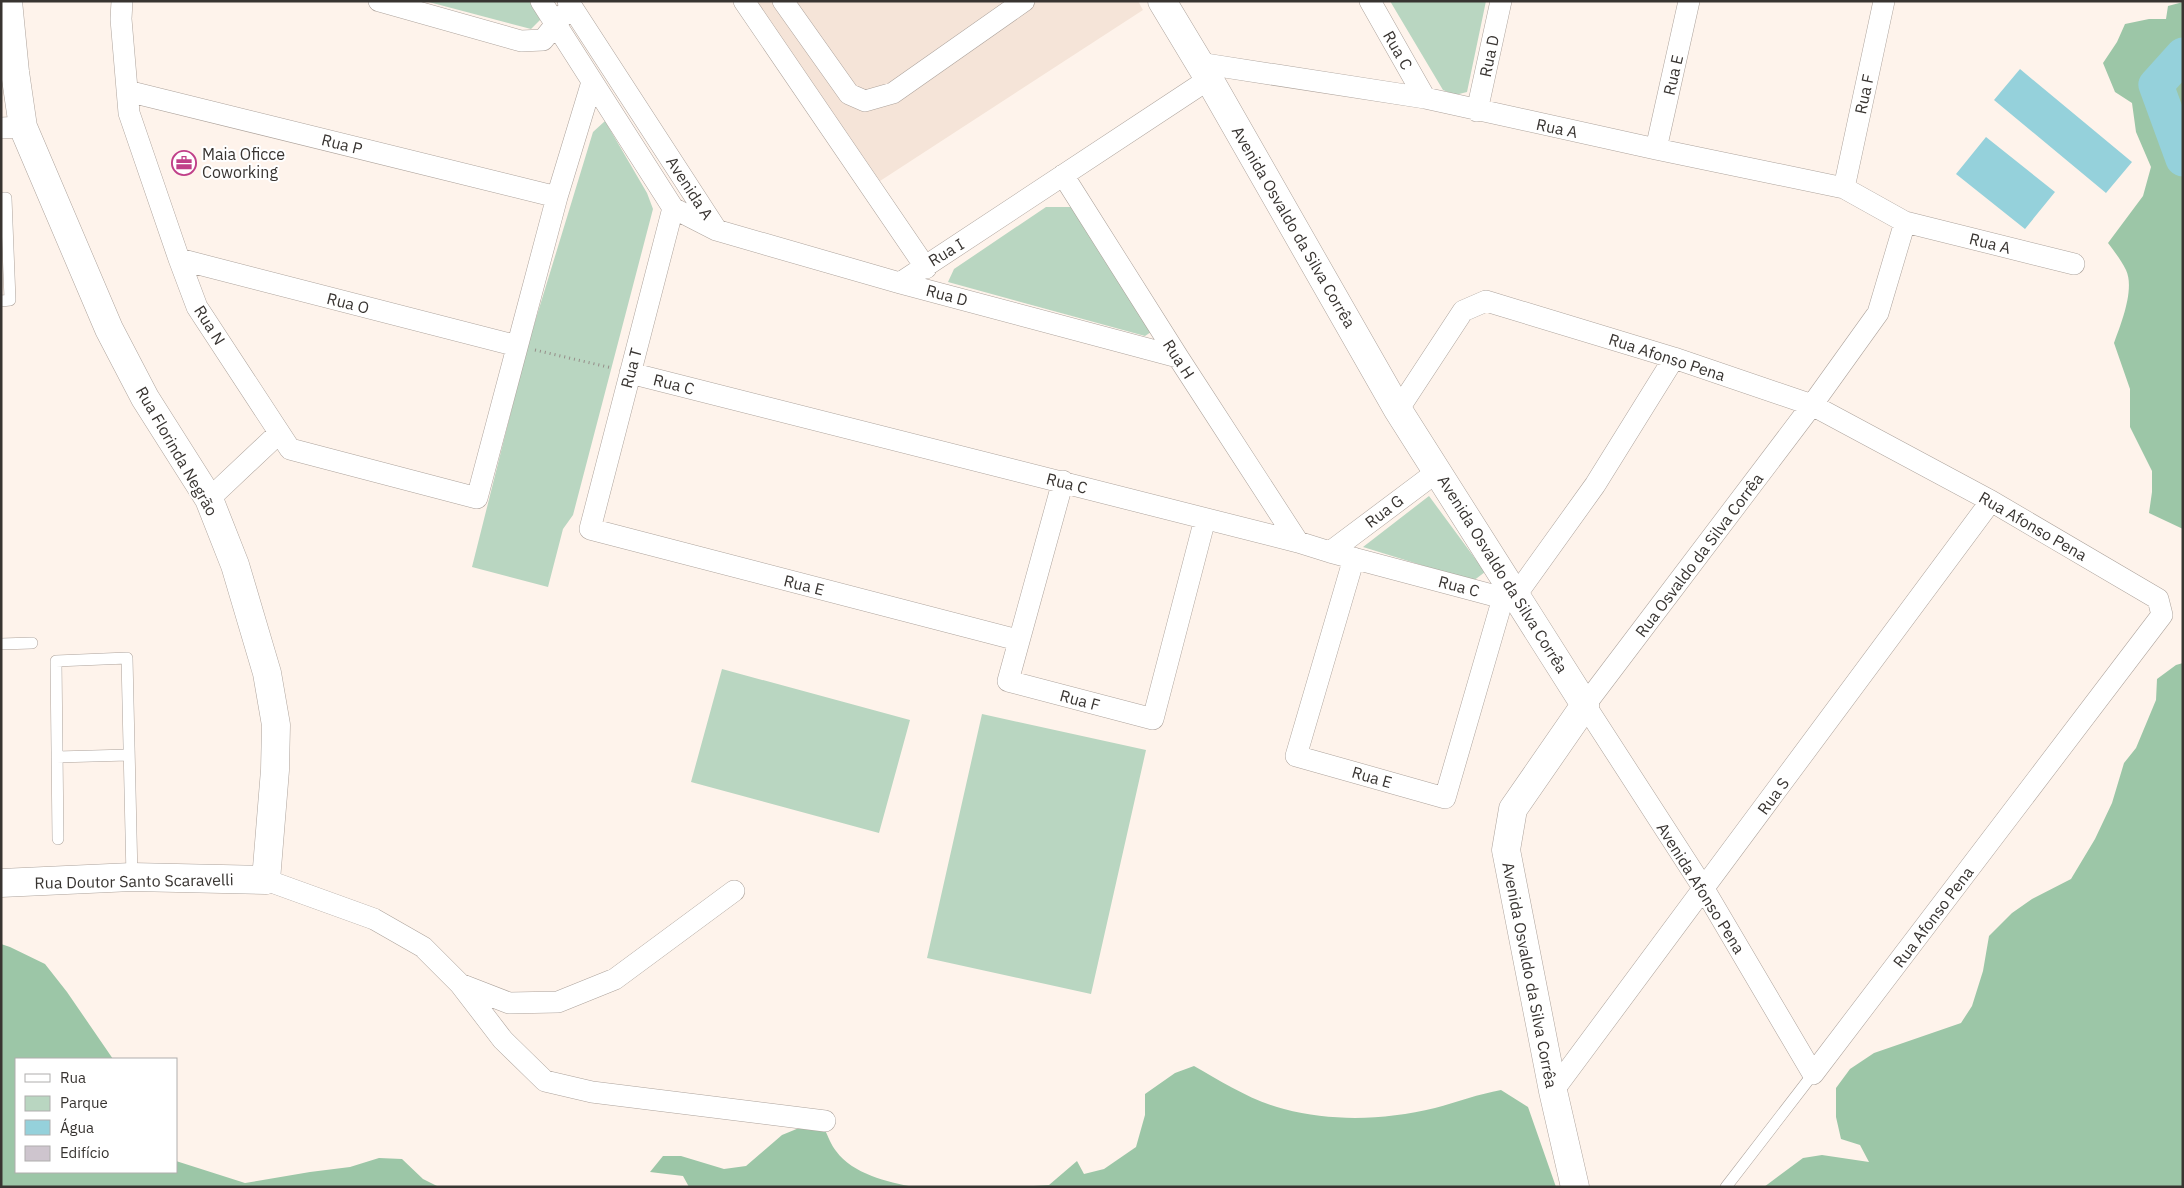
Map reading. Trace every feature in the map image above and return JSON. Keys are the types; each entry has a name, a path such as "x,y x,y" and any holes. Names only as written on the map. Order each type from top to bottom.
{"street":[{"name":"Rua Florinda Negrão","path":"8,1 15,72 12,127 109,329 145,398 209,500 241,583 267,673 276,726 266,880"},
{"name":"Rua N","path":"122,1 121,19 129,113 179,260 197,307 290,449 476,498 517,346"},
{"path":"379,1 520,41 543,40 572,3"},
{"name":"Avenida A","path":"541,1 673,208 716,230"},
{"name":"Rua I","path":"744,1 926,268 1063,175 1204,71"},
{"path":"784,1 849,94 865,101 893,93 1024,1"},
{"name":"Avenida Osvaldo da Silva Corrêa","path":"1162,1 1398,410 1438,471 1509,596 1585,705 1513,809 1506,850 1553,1091 1575,1187"},
{"name":"Rua C","path":"1370,1 1425,98"},
{"name":"Rua D","path":"1477,110 1501,1"},
{"name":"Rua E","path":"1656,149 1689,1"},
{"name":"Rua F","path":"1844,188 1884,1"},
{"name":"Avenida A","path":"572,3 716,230"},
{"name":"Rua A","path":"1204,71 1425,98 1844,188 1905,222 2074,264"},
{"path":"517,346 557,197 592,82"},
{"name":"Rua P","path":"127,90 557,197"},
{"name":"Rua H","path":"1063,175 1298,542"},
{"name":"Rua T","path":"590,529 673,208"},
{"path":"1812,404 1878,313 1905,222"},
{"name":"Rua D","path":"716,230 900,283 1178,357"},
{"name":"Rua O","path":"179,260 517,346"},
{"path":"900,283 926,268"},
{"name":"Rua Afonso Pena","path":"1398,410 1463,311 1486,301 1674,358 1812,404 1991,501 2158,599 2162,615 1813,1074"},
{"path":"1509,596 1595,485 1674,358"},
{"name":"Rua C","path":"630,373 1063,481 1330,552 1509,596"},
{"name":"Rua Osvaldo da Silva Corrêa","path":"1585,705 1812,404"},
{"path":"209,500 279,433"},
{"name":"Rua G","path":"1330,552 1438,471"},
{"name":"Rua F","path":"1063,481 1008,681 1153,719 1205,519"},
{"name":"Rua S","path":"1553,1091 1991,501"},
{"name":"Rua E","path":"590,529 1018,640"},
{"name":"Rua E","path":"1354,558 1296,756 1445,798 1509,596"},
{"name":"Avenida Afonso Pena","path":"1585,705 1704,889 1813,1074"},
{"name":"Rua Doutor Santo Scaravelli","path":"1,883 132,877 266,880"},
{"path":"266,880 374,919 423,947 460,984 503,1040 546,1081 592,1092 825,1121"},
{"path":"460,984 509,1003 558,1002 616,979 734,891"}],"lane":[{"path":"1,198 6,198 10,300 1,300"},
{"path":"1,644 32,644"},
{"path":"58,839 56,661 127,658 132,877"},
{"path":"58,757 128,755"},
{"path":"1726,1187 1813,1074"}],"path":[{"path":"517,346 630,373"}],"shaded area":[{"path":"756,1 1138,1 1143,10 880,181"}],"green space":[{"path":"425,1 530,1 542,18 531,29"},
{"path":"1390,1 1486,1 1467,92 1455,95 1443,90"},
{"path":"2183,2 2183,529 2149,513 2152,471 2130,427 2130,389 2114,343 2126,306 2129,287 2126,270 2108,243 2143,196 2151,167 2136,132 2132,103 2115,92 2103,63 2117,42 2125,24 2149,19 2166,19 2168,6"},
{"path":"605,121 647,193 653,209 573,515 563,529 548,587 472,567 527,348 593,132"},
{"path":"1046,207 1071,207 1151,332 1145,336 948,282 954,269"},
{"path":"1429,496 1485,572 1473,581 1363,547"},
{"path":"2183,663 2183,1187 1764,1187 1803,1158 1822,1155 1869,1162 1860,1145 1841,1139 1836,1117 1836,1088 1850,1069 1874,1053 1961,1023 1972,1006 1983,971 1989,936 2012,913 2032,899 2071,879 2095,839 2112,803 2124,763 2136,748 2156,700 2157,679 2176,665"},
{"path":"722,669 910,720 879,833 691,782"},
{"path":"982,714 1146,750 1091,994 927,958"},
{"path":"1,944 45,964 67,992 112,1058 15,1058 15,1173 178,1173 178,1162 245,1183 350,1167 379,1158 402,1159 423,1179 439,1187 1,1187"},
{"path":"1194,1066 1272,1106 1303,1113 1341,1118 1378,1117 1416,1112 1501,1090 1528,1107 1556,1187 1018,1187 1049,1185 1077,1161 1084,1174 1104,1169 1136,1147 1145,1115 1145,1094 1175,1073"},
{"path":"799,1128 825,1130 836,1151 852,1166 871,1176 914,1187 689,1187 683,1176 650,1172 663,1156 681,1156 724,1169 746,1166 782,1135"}],"water":[{"path":"2020,69 2132,162 2106,193 1994,100"},
{"path":"1986,137 2055,192 2025,229 1956,174"}],"building":[{"name":"Maia Oficce Coworking","path":"180,158 189,159 188,167 178,167"}],"waterway":[{"path":"2183,55 2156,85 2183,159"}],"place":[{"name":"Maia Oficce Coworking","path":"184,163"}]}
